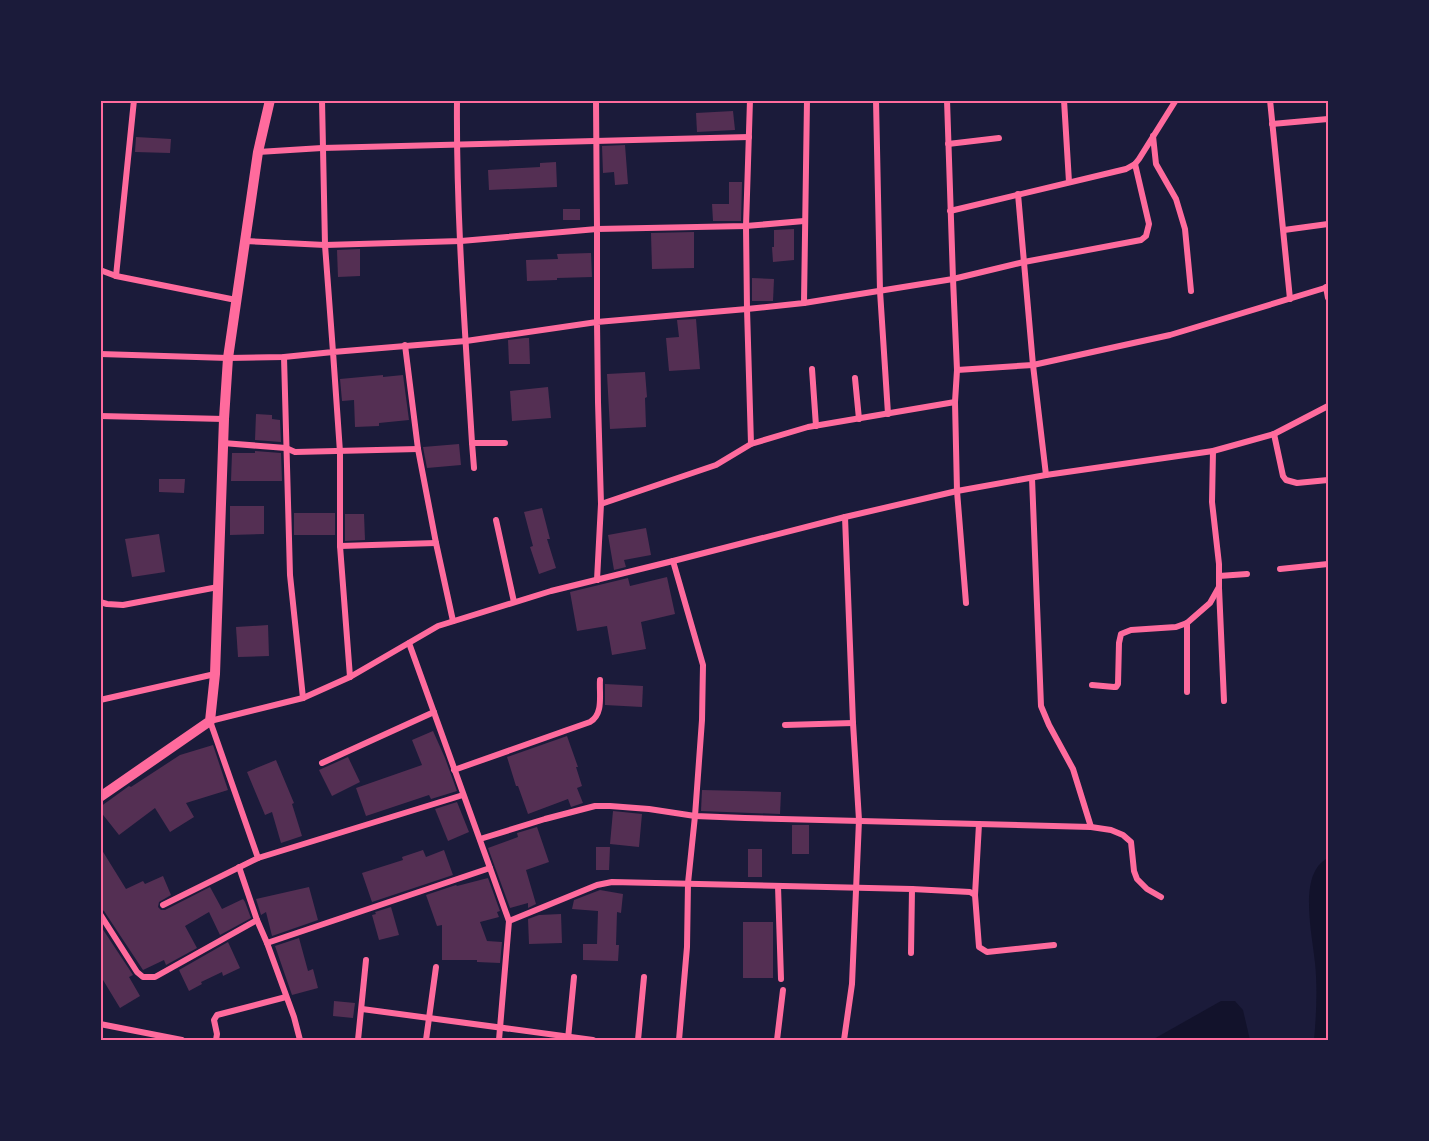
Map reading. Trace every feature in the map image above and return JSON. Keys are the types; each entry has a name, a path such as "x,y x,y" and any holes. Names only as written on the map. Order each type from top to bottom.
{"street":[{"path":"116,276 134,100"},
{"path":"258,858 210,721 215,674 228,358 258,152 270,100"},
{"path":"322,100 325,245 340,452 339,546 350,677"},
{"path":"457,100 456,144 474,468"},
{"path":"596,100 601,504 597,580"},
{"path":"750,100 746,226 751,444"},
{"path":"804,303 807,100"},
{"path":"876,100 880,291 888,414"},
{"path":"947,100 957,370 955,402 957,491 966,603"},
{"path":"1064,100 1069,182"},
{"path":"950,211 1126,169 1135,164 1176,100"},
{"path":"1270,100 1290,299"},
{"path":"1272,124 1329,119"},
{"path":"1153,135 1156,164 1176,199 1185,229 1191,291"},
{"path":"258,152 322,148 749,137"},
{"path":"948,144 999,138"},
{"path":"100,354 228,358 284,357 466,341 597,322 804,303 953,279 1024,262 1141,240 1146,236 1149,224 1135,164"},
{"path":"1018,194 1033,365 1046,475"},
{"path":"245,241 325,245 461,241 597,229 746,226 804,221"},
{"path":"1284,230 1329,224"},
{"path":"100,270 116,276 236,300"},
{"path":"957,370 1033,365 1170,335 1327,287 1329,298"},
{"path":"405,345 418,449 453,621"},
{"path":"284,357 290,575 303,698"},
{"path":"812,369 816,426"},
{"path":"855,378 859,419"},
{"path":"601,504 716,465 751,444 816,426 955,402"},
{"path":"100,797 210,721 303,698 350,677 438,626 453,621 551,591 957,491 1046,475 1214,451 1274,434 1329,406"},
{"path":"100,416 224,419"},
{"path":"1274,434 1283,476 1286,480 1297,483 1329,480"},
{"path":"472,443 505,442"},
{"path":"223,443 286,448 295,452 418,449"},
{"path":"1214,451 1212,502 1219,564 1224,701"},
{"path":"1032,478 1041,705 1073,769 1090,827"},
{"path":"844,1041 852,984 859,820 845,517"},
{"path":"496,520 514,602"},
{"path":"339,546 436,543"},
{"path":"673,561 703,665 702,720 688,883 687,947 679,1041"},
{"path":"1280,569 1329,564"},
{"path":"1219,576 1246,574"},
{"path":"100,602 123,605 218,587"},
{"path":"1092,685 1116,687 1118,684 1121,634 1131,630 1176,627 1187,623 1210,603 1219,587"},
{"path":"1187,623 1187,692"},
{"path":"409,643 509,921 499,1041"},
{"path":"100,700 215,674"},
{"path":"454,770 590,722 599,712 600,680"},
{"path":"322,763 434,712"},
{"path":"785,725 853,723"},
{"path":"164,905 258,858 463,795"},
{"path":"480,838 595,806 649,809 694,816 1090,827 1111,830 1123,835 1131,843 1137,879 1147,889 1161,897"},
{"path":"979,824 975,895 979,947 987,952 1054,945"},
{"path":"239,867 300,1041"},
{"path":"267,944 490,868"},
{"path":"509,921 597,885 612,882 857,887 970,892 975,895"},
{"path":"778,886 782,979"},
{"path":"911,953 912,889"},
{"path":"100,914 143,978 155,977 257,920"},
{"path":"358,1041 366,960"},
{"path":"426,1041 436,967"},
{"path":"568,1039 574,977"},
{"path":"638,1041 644,977"},
{"path":"777,1041 783,990"},
{"path":"216,1041 214,1020 217,1015 286,997"},
{"path":"362,1009 593,1041"},
{"path":"100,1023 182,1041"}],"shaded area":[{"path":"1328,858 1328,1040 1314,1040 1316,984 1309,895 1312,879 1318,867"},
{"path":"1221,1001 1235,1001 1243,1010 1250,1040 1152,1040"}],"building":[{"path":"733,111 735,130 697,132 696,113"},
{"path":"136,137 171,139 170,153 135,152"},
{"path":"625,145 628,184 615,185 614,172 603,173 602,146"},
{"path":"556,162 557,187 489,190 488,170 540,167 540,163"},
{"path":"729,182 742,182 741,221 713,221 712,204 729,204"},
{"path":"563,209 580,209 580,220 563,220"},
{"path":"794,229 794,260 773,262 774,230"},
{"path":"694,232 694,268 652,269 651,233"},
{"path":"360,249 360,276 338,277 337,250"},
{"path":"591,253 592,277 527,281 526,260 558,259 557,254"},
{"path":"752,278 774,279 773,301 752,301"},
{"path":"696,319 700,369 669,371 666,338 679,337 677,320"},
{"path":"529,338 530,364 509,364 508,340"},
{"path":"645,372 646,427 610,429 607,374"},
{"path":"383,375 383,377 403,375 409,420 379,423 379,426 355,427 354,400 342,401 340,379"},
{"path":"548,387 551,418 512,421 510,391"},
{"path":"256,414 272,415 272,419 280,420 281,442 255,440"},
{"path":"459,444 461,465 427,468 423,447"},
{"path":"255,451 281,453 282,481 231,481 232,453 255,453"},
{"path":"159,479 185,479 184,493 159,492"},
{"path":"230,506 264,506 264,534 230,535"},
{"path":"542,508 550,539 547,539 556,568 539,574 530,547 533,546 524,512"},
{"path":"294,513 335,513 335,535 294,535"},
{"path":"345,514 364,514 365,540 345,541"},
{"path":"646,528 651,555 624,560 626,567 614,570 608,535"},
{"path":"159,534 165,572 132,577 125,539"},
{"path":"667,577 675,614 641,622 646,649 612,655 607,626 577,631 570,592 628,578 630,586"},
{"path":"268,625 269,656 238,657 236,627"},
{"path":"605,684 643,686 642,707 605,705"},
{"path":"433,731 457,791 431,799 429,795 366,816 356,788 422,765 412,740"},
{"path":"567,736 578,767 576,767 582,786 577,788 583,803 571,807 568,799 528,814 507,757"},
{"path":"213,745 228,790 186,803 194,817 170,832 155,808 119,835 100,811 100,807 129,786 131,787 180,755"},
{"path":"348,757 360,782 332,796 319,770"},
{"path":"276,760 294,803 292,804 302,836 281,843 272,812 265,815 247,772"},
{"path":"702,790 781,792 780,814 701,811"},
{"path":"457,802 469,832 448,841 435,809"},
{"path":"613,811 642,814 639,847 610,844"},
{"path":"792,825 809,825 809,854 792,854"},
{"path":"537,827 549,862 526,870 536,904 528,908 528,903 510,908 488,848 518,837 517,833"},
{"path":"100,847 126,889 143,881 145,884 163,876 171,895 159,902 158,907 161,910 210,887 222,909 243,899 251,918 220,935 209,912 185,926 197,948 166,965 164,960 143,970 104,911 100,909"},
{"path":"596,847 610,847 609,870 596,870"},
{"path":"748,849 762,849 762,877 748,877"},
{"path":"423,850 426,857 444,850 453,875 372,902 362,873 403,860 402,857"},
{"path":"488,878 500,911 497,912 499,917 480,922 487,941 502,942 500,963 477,962 477,960 442,960 442,925 437,926 426,895"},
{"path":"309,887 318,920 272,936 266,912 261,915 256,899"},
{"path":"600,890 623,894 621,913 617,912 618,961 583,960 583,944 597,944 598,911 572,909 574,900"},
{"path":"391,907 399,935 379,940 372,915"},
{"path":"561,914 562,943 529,944 528,919 539,915"},
{"path":"743,922 773,922 773,978 743,978"},
{"path":"100,925 133,975 129,977 140,996 120,1008 100,975"},
{"path":"299,938 308,971 313,969 318,988 292,995 275,946"},
{"path":"228,942 240,968 223,976 222,972 201,982 202,984 189,991 179,970"},
{"path":"334,1001 355,1003 353,1018 333,1016"}]}
